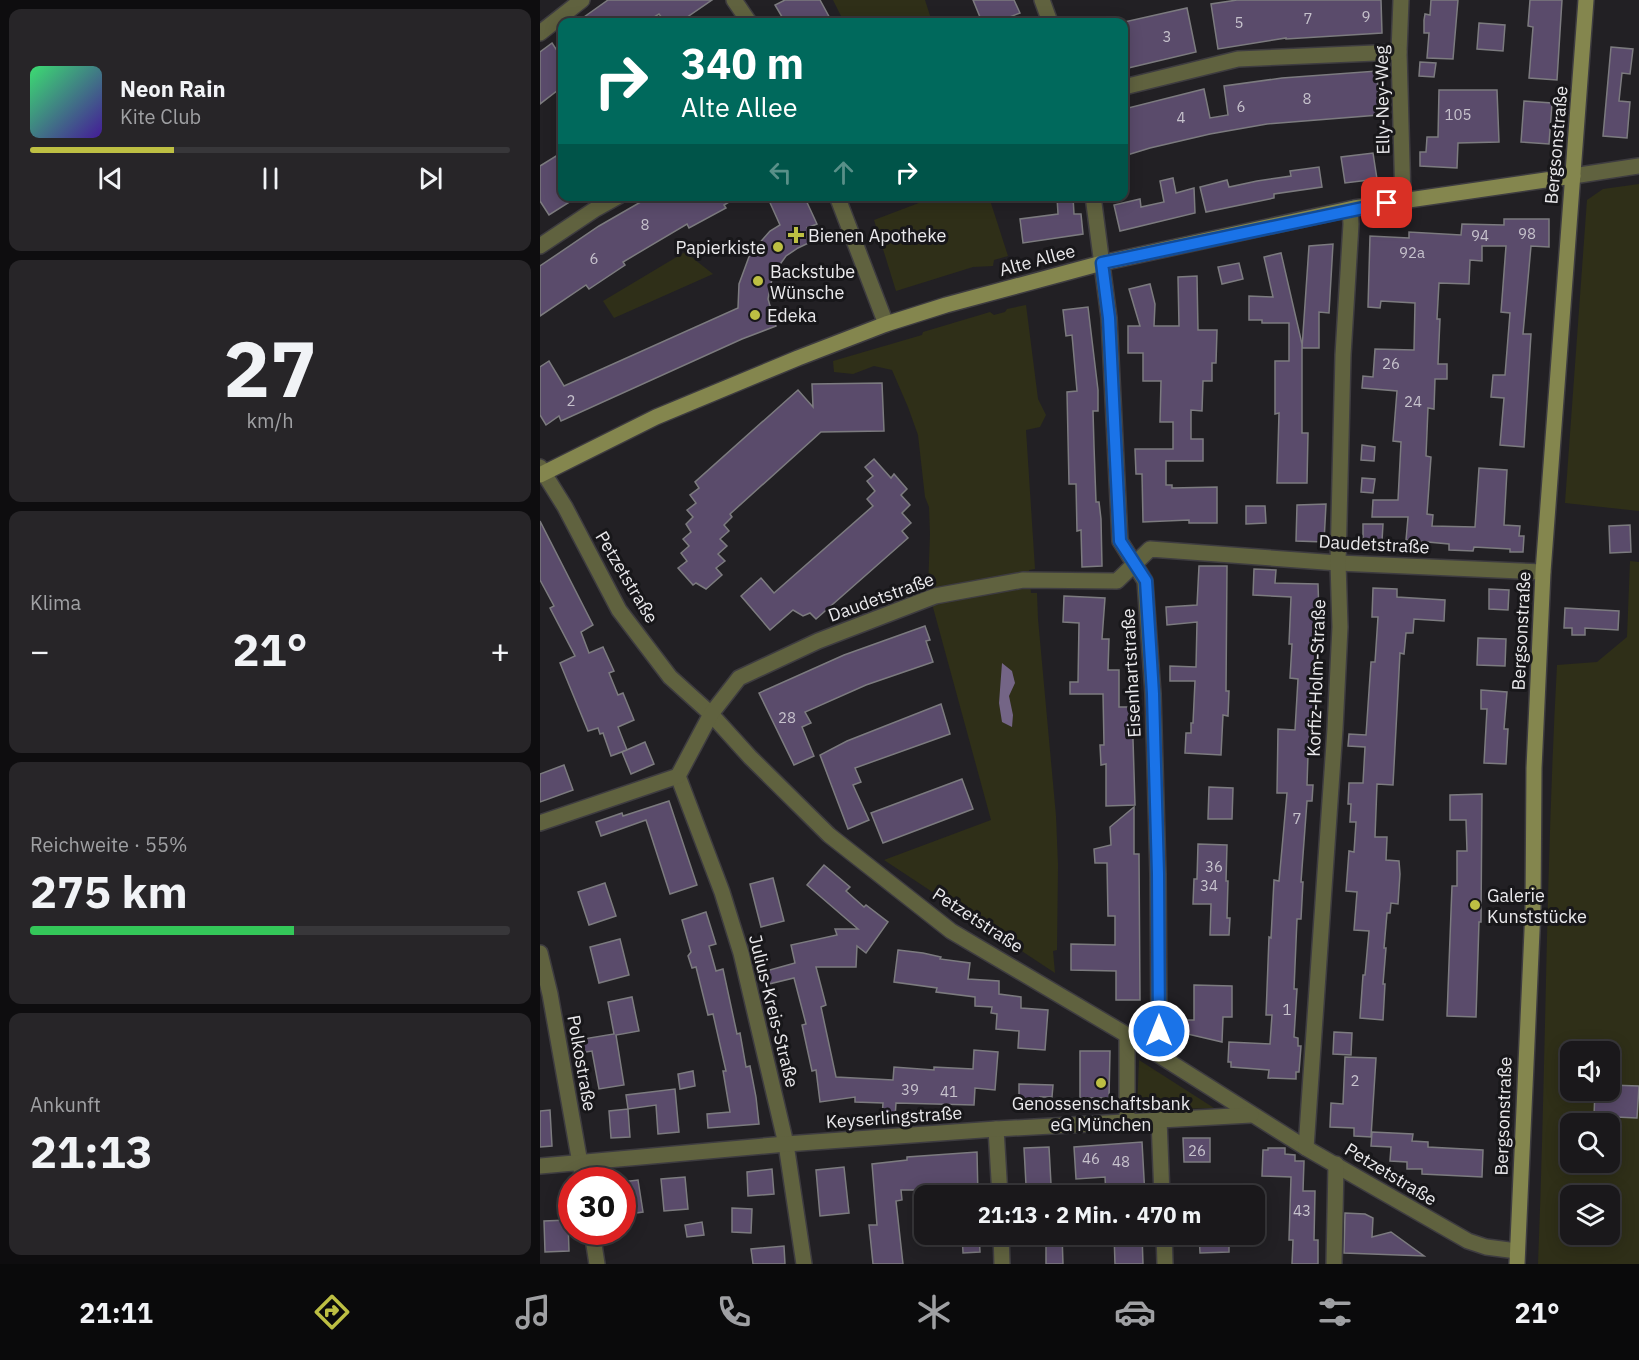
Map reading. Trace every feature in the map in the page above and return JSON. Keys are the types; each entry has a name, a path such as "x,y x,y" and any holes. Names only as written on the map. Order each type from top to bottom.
{"street":[{"path":"559,18 582,0"},
{"path":"734,0 746,18"},
{"path":"1042,0 1049,18"},
{"name":"Elly-Ney-Weg","path":"1401,0 1399,52 1403,200"},
{"name":"Bergsonstraße","path":"1517,1257 1533,909 1534,768 1543,572 1586,0"},
{"path":"540,33 558,19"},
{"path":"1128,86 1238,59 1399,52"},
{"path":"1573,176 1639,166"},
{"name":"Alte Allee","path":"541,472 656,417 798,358 886,324 946,305 1102,263 1350,209 1573,176"},
{"path":"540,246 610,201"},
{"path":"839,201 886,324"},
{"name":"Eisenhartstraße","path":"1094,201 1109,318 1120,541 1146,581 1153,694 1158,874 1159,1031 1152,1051"},
{"name":"Korfiz-Holm-Straße","path":"1306,1148 1340,627 1338,563 1342,363 1351,225 1350,209"},
{"name":"Petzetstraße","path":"541,472 565,507 619,610 670,676 711,714 750,757 829,835 951,931 1127,1035 1306,1148 1468,1241 1517,1257"},
{"name":"Daudetstraße","path":"678,776 711,714 739,678 818,641 935,596 1023,580 1117,581 1150,549 1338,563 1543,572"},
{"path":"540,823 678,776"},
{"name":"Julius-Kreis-Straße","path":"678,776 722,892 741,953 786,1144 804,1264"},
{"name":"Polkostraße","path":"540,953 550,993 581,1167"},
{"path":"1127,1035 1127,1121"},
{"name":"Keyserlingstraße","path":"540,1166 786,1144 996,1129 1251,1115"},
{"path":"1159,1119 1162,1185"},
{"path":"996,1129 999,1185"},
{"path":"1334,1264 1336,1164"},
{"path":"594,1245 597,1264"},
{"path":"1001,1245 1002,1264"},
{"path":"1164,1245 1165,1264"}],"shaded area":[{"path":"833,0 925,0 931,18 842,18"},
{"path":"1639,184 1639,511 1565,503 1587,200 1603,189"},
{"path":"924,201 990,201 1008,256 994,260 993,266 973,267 896,291 874,220"},
{"path":"685,252 713,274 614,318 603,301"},
{"path":"1026,305 1038,399 1046,415 1040,427 1026,430 1035,569 1029,570 1031,593 1037,593 1056,816 1058,865 1057,950 1053,951 1055,973 884,860 991,820 928,589 929,507 925,497 918,435 892,370 874,366 853,374 834,372 833,361 990,312 994,315 1005,312 1007,309"},
{"path":"1630,561 1639,562 1639,1264 1538,1264 1557,665 1597,662 1627,637"},
{"path":"1002,663 1012,671 1015,683 1009,696 1013,715 1012,727 1002,722 999,703"},
{"path":"1139,1060 1214,1108 1137,1110"}],"building":[{"path":"608,0 712,0 686,18 662,18 659,14 652,18 583,18"},
{"path":"785,0 820,0 830,18 783,18 775,5"},
{"path":"973,0 1014,0 1020,13 1007,18 980,18"},
{"path":"1237,0 1381,0 1382,33 1286,38 1218,49 1211,4"},
{"path":"1431,0 1458,0 1453,59 1427,58 1429,33 1424,33 1424,20 1425,14 1430,15"},
{"path":"1530,0 1562,0 1557,80 1529,78 1533,27 1528,26"},
{"path":"1187,8 1196,52 1128,68 1128,21"},
{"path":"1479,23 1505,25 1503,51 1477,49"},
{"path":"552,43 558,52 558,90 540,104 540,52"},
{"path":"1611,47 1633,49 1630,74 1622,73 1619,101 1630,102 1627,138 1603,136"},
{"path":"1420,62 1436,63 1434,77 1419,76"},
{"path":"1377,71 1379,115 1267,124 1210,134 1128,155 1128,108 1204,89 1210,118 1228,115 1224,86 1282,78"},
{"path":"1439,90 1497,90 1499,142 1458,143 1457,168 1420,166 1420,152 1426,152 1427,137 1438,137"},
{"path":"1524,101 1552,103 1549,144 1521,142"},
{"path":"1373,153 1377,179 1345,183 1341,157"},
{"path":"556,156 558,159 558,201 571,201 549,215 540,201 540,166"},
{"path":"1319,167 1322,187 1274,194 1274,198 1206,212 1200,187 1227,180 1229,187 1291,176 1290,171"},
{"path":"1173,178 1176,193 1194,188 1195,213 1120,231 1114,205 1140,199 1141,207 1164,202 1160,181"},
{"path":"642,201 731,201 724,205 726,208 689,228 687,224 623,262 625,265 589,289 586,285 540,316 540,266 599,226"},
{"path":"769,201 806,201 817,224 807,228 813,241 786,256 773,274 768,299 776,326 742,339 561,421 559,416 546,425 540,415 540,367 549,361 564,386 738,308 739,284 750,254 770,231 780,225"},
{"path":"1057,201 1073,201 1074,214 1081,214 1083,234 1023,243 1020,219 1058,214"},
{"path":"1504,219 1549,219 1549,247 1531,246 1523,334 1531,334 1524,447 1500,445 1504,398 1491,397 1493,375 1505,375 1510,313 1501,312 1506,246 1482,246 1482,261 1470,260 1469,284 1439,283 1438,364 1447,364 1447,379 1435,379 1434,409 1428,408 1426,456 1431,457 1427,514 1433,515 1432,526 1475,527 1479,468 1507,470 1504,525 1520,526 1519,536 1524,536 1523,552 1474,547 1473,551 1449,550 1449,544 1406,540 1408,517 1372,517 1373,500 1398,500 1401,442 1393,441 1397,391 1362,388 1363,376 1373,377 1375,349 1414,350 1415,303 1381,301 1380,308 1368,307 1370,236 1409,238 1409,232 1461,235 1462,224 1504,225"},
{"path":"1333,244 1329,313 1319,312 1319,348 1302,348 1309,246"},
{"path":"1281,253 1302,344 1302,433 1308,433 1307,483 1277,483 1279,413 1275,414 1275,361 1289,361 1289,323 1262,323 1262,320 1249,320 1249,296 1273,297 1264,257"},
{"path":"1239,263 1243,279 1222,284 1218,267"},
{"path":"1197,276 1198,330 1217,330 1216,363 1212,363 1212,381 1203,381 1202,411 1191,410 1191,439 1203,439 1203,461 1166,461 1166,485 1172,485 1172,488 1217,487 1217,523 1189,523 1189,520 1143,522 1142,474 1136,474 1135,449 1173,449 1173,422 1160,422 1161,381 1143,381 1143,353 1128,353 1128,326 1140,326 1129,289 1150,284 1155,304 1154,326 1179,326 1178,277"},
{"path":"1088,307 1098,390 1098,411 1093,411 1096,502 1099,502 1101,519 1102,566 1082,567 1081,530 1077,531 1076,484 1069,484 1067,392 1077,391 1072,335 1066,336 1063,310"},
{"path":"882,383 884,431 821,432 730,514 732,517 724,525 729,531 720,539 727,546 718,554 725,561 716,568 722,575 706,589 696,583 693,585 678,568 687,561 681,553 689,546 683,539 691,532 686,524 693,517 687,510 696,503 690,495 699,488 695,482 798,390 813,407 812,384"},
{"path":"1362,445 1375,447 1374,461 1361,460"},
{"path":"874,459 891,478 894,474 907,489 901,495 910,505 902,513 911,523 902,531 908,538 816,619 810,613 803,616 793,610 770,630 741,596 761,578 774,593 873,506 867,499 875,491 867,481 873,476 865,467"},
{"path":"1362,478 1375,479 1373,493 1361,492"},
{"path":"1326,504 1324,542 1296,541 1297,505"},
{"path":"1246,506 1265,506 1266,523 1246,524"},
{"path":"540,521 593,625 581,632 589,653 603,647 614,671 609,673 618,695 623,693 634,720 618,727 627,750 611,756 603,733 600,734 598,728 588,731 560,663 575,656 550,608 554,606 540,580"},
{"path":"1363,524 1383,524 1382,541 1363,540"},
{"path":"1630,525 1631,552 1610,553 1609,526"},
{"path":"1199,566 1227,566 1226,691 1229,691 1228,716 1223,715 1221,755 1185,753 1186,733 1191,733 1191,723 1193,723 1195,681 1170,681 1170,666 1196,667 1197,622 1167,625 1166,607 1197,605"},
{"path":"1254,569 1276,570 1275,583 1318,584 1320,644 1307,785 1313,785 1312,801 1307,801 1301,882 1303,882 1301,919 1297,919 1294,1037 1298,1038 1298,1046 1301,1046 1299,1072 1296,1072 1296,1079 1268,1078 1269,1070 1231,1067 1231,1062 1228,1062 1229,1042 1270,1044 1272,1015 1266,1015 1269,937 1271,938 1274,880 1279,881 1287,793 1277,793 1278,729 1295,730 1298,679 1290,678 1291,597 1253,595"},
{"path":"1373,588 1397,589 1397,597 1445,600 1444,621 1414,619 1413,633 1406,633 1404,654 1400,653 1393,785 1377,784 1375,837 1387,837 1386,860 1399,861 1400,874 1398,904 1391,903 1390,913 1387,913 1383,1020 1360,1018 1369,931 1354,930 1357,892 1346,891 1349,851 1354,852 1356,822 1350,822 1349,783 1363,783 1365,747 1348,746 1349,734 1366,735 1371,662 1375,662 1378,617 1372,617"},
{"path":"1489,589 1509,590 1508,610 1489,609"},
{"path":"1064,596 1105,598 1102,639 1109,639 1108,670 1119,670 1119,707 1132,707 1135,805 1106,806 1106,764 1101,765 1100,745 1104,745 1103,694 1070,694 1070,682 1078,682 1079,623 1063,622"},
{"path":"1565,608 1619,611 1618,630 1585,628 1585,635 1572,635 1572,628 1564,628"},
{"path":"925,626 930,640 926,641 933,662 866,685 805,712 811,723 802,727 814,756 794,765 759,693 844,655"},
{"path":"1478,638 1506,639 1505,666 1477,665"},
{"path":"1481,690 1507,692 1504,729 1508,729 1506,764 1484,763 1487,709 1481,709"},
{"path":"941,704 950,734 855,768 861,782 853,785 869,820 848,829 820,755 847,741"},
{"path":"645,742 654,764 631,774 622,752"},
{"path":"564,765 573,790 540,802 540,774"},
{"path":"962,779 973,809 883,843 871,813"},
{"path":"1209,787 1233,788 1232,819 1208,819"},
{"path":"1482,794 1481,922 1479,922 1476,1017 1447,1016 1452,886 1457,886 1457,851 1467,851 1466,820 1450,820 1450,795"},
{"path":"669,801 697,885 670,894 646,820 601,836 596,822"},
{"path":"1134,807 1134,854 1139,854 1140,1000 1116,1000 1116,971 1071,970 1071,944 1115,945 1115,916 1108,916 1107,863 1095,863 1094,849 1111,845 1110,827"},
{"path":"1198,844 1227,845 1229,935 1210,935 1211,904 1193,904 1194,879 1197,879"},
{"path":"824,865 850,887 846,891 864,907 866,905 888,922 866,953 857,946 856,967 816,967 826,1005 821,1007 836,1077 893,1080 894,1067 934,1070 934,1067 973,1069 974,1050 998,1052 995,1090 975,1088 974,1105 896,1103 895,1118 882,1117 883,1103 855,1102 855,1097 820,1102 816,1070 812,1071 802,1025 806,1024 794,978 769,984 766,971 795,963 791,945 837,935 835,929 858,929 807,885"},
{"path":"773,878 784,921 761,927 750,884"},
{"path":"605,883 616,916 589,925 578,892"},
{"path":"706,912 716,944 709,946 716,971 723,969 737,1034 740,1033 746,1067 750,1066 759,1124 708,1128 707,1114 730,1112 723,1071 726,1071 713,1014 708,1015 696,967 692,968 688,956 691,952 682,920"},
{"path":"620,939 629,975 599,983 590,947"},
{"path":"898,950 970,963 968,979 999,981 999,994 1021,997 1021,1008 1048,1010 1045,1050 1018,1048 1019,1031 996,1029 997,1014 991,1013 992,1007 975,1006 975,997 936,992 937,988 894,982"},
{"path":"1194,985 1232,986 1232,1017 1223,1017 1222,1042 1183,1033 1183,1020 1194,1020"},
{"path":"632,997 639,1031 616,1035 624,1085 599,1089 592,1051 580,1053 577,1040 614,1034 608,1002"},
{"path":"1334,1032 1352,1033 1351,1055 1333,1054"},
{"path":"1080,1051 1110,1051 1109,1098 1080,1098"},
{"path":"1345,1057 1376,1058 1371,1137 1354,1136 1354,1128 1330,1127 1331,1103 1343,1104"},
{"path":"693,1071 695,1086 680,1089 678,1074"},
{"path":"1019,1084 1053,1085 1052,1097 1040,1097 1040,1103 1019,1103"},
{"path":"1620,1085 1639,1086 1637,1118 1620,1117 1620,1113 1594,1113 1595,1101 1620,1101"},
{"path":"675,1089 679,1132 658,1134 656,1105 628,1109 626,1095"},
{"path":"628,1109 630,1137 611,1138 609,1111"},
{"path":"550,1110 552,1146 540,1147 540,1111"},
{"path":"1372,1132 1413,1134 1412,1141 1428,1142 1428,1147 1483,1150 1482,1177 1422,1174 1422,1169 1407,1169 1407,1162 1390,1161 1391,1147 1371,1146"},
{"path":"1183,1138 1210,1138 1210,1162 1184,1162"},
{"path":"1142,1142 1144,1185 1105,1185 1105,1177 1076,1179 1074,1147"},
{"path":"1049,1147 1051,1184 1026,1185 1024,1148"},
{"path":"1268,1148 1285,1148 1285,1154 1295,1155 1295,1161 1304,1161 1303,1191 1315,1191 1314,1240 1318,1240 1318,1264 1292,1264 1293,1240 1289,1240 1291,1177 1262,1176 1263,1150 1268,1150"},
{"path":"977,1152 978,1185 914,1185 914,1190 901,1190 902,1200 896,1201 903,1264 873,1264 869,1225 877,1225 872,1164 907,1160 907,1157"},
{"path":"844,1167 849,1213 820,1216 816,1170"},
{"path":"772,1169 774,1194 748,1196 747,1172"},
{"path":"685,1177 688,1209 664,1211 661,1179"},
{"path":"636,1180 638,1180 643,1212 636,1213"},
{"path":"732,1208 752,1209 751,1233 732,1232"},
{"path":"1345,1213 1365,1214 1373,1218 1372,1237 1391,1232 1424,1256 1344,1253"},
{"path":"558,1220 558,1245 569,1245 569,1251 545,1252 544,1221"},
{"path":"702,1222 704,1235 687,1237 685,1225"},
{"path":"963,1245 980,1245 980,1252 963,1253"},
{"path":"1046,1245 1062,1245 1063,1264 1046,1264"},
{"path":"1114,1245 1142,1245 1143,1264 1115,1264"},
{"path":"1200,1245 1229,1245 1229,1252 1200,1253"},
{"path":"784,1246 785,1264 753,1264 751,1249"}],"place":[{"name":"Bienen Apotheke","path":"796,235"},
{"name":"Papierkiste","path":"778,247"},
{"name":"Backstube Wünsche","path":"758,281"},
{"name":"Edeka","path":"755,315"},
{"name":"Galerie Kunststücke","path":"1475,905"},
{"name":"Genossenschaftsbank eG München","path":"1101,1083"}],"route":[{"path":"1159,1031 1153,694 1146,581 1120,541 1109,318 1102,263 1387,203"}]}
